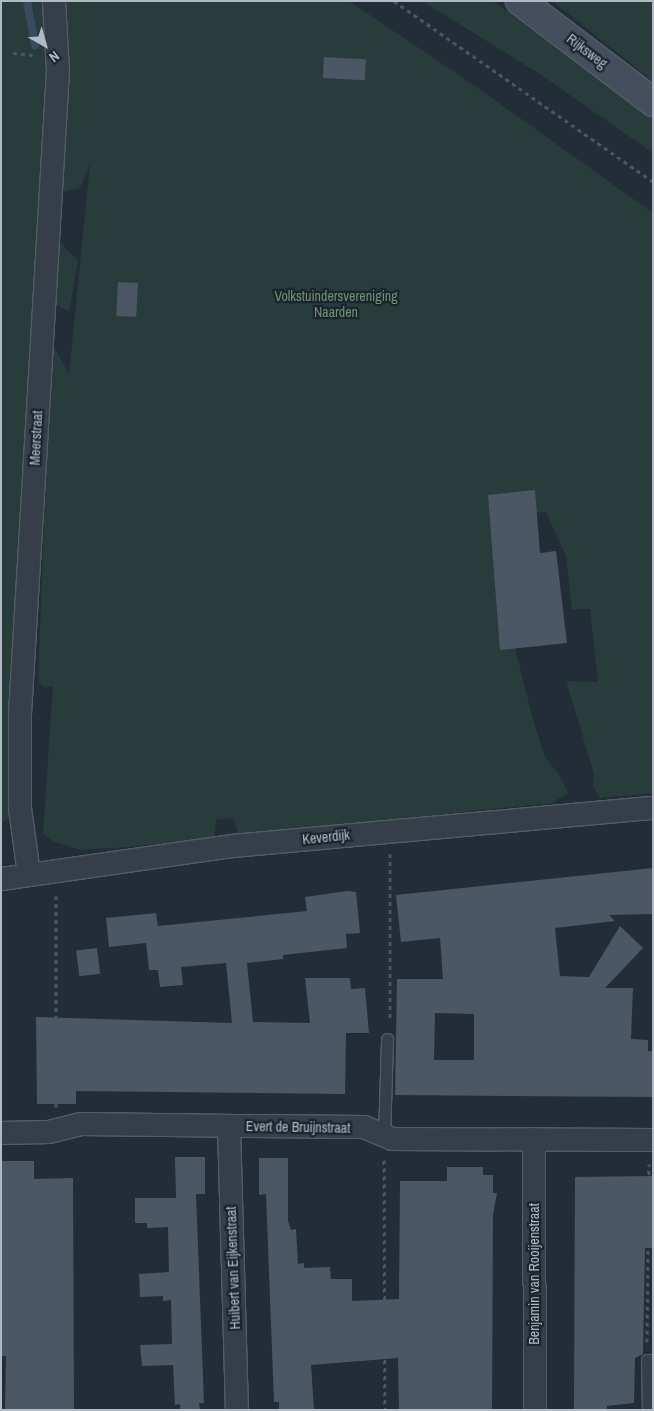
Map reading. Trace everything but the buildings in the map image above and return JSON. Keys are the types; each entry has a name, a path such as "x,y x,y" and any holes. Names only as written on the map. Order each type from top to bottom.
{"main road":[{"name":"Rijksweg","path":"520,1 653,102"}],"street":[{"name":"Meerstraat","path":"29,874 20,808 20,714 58,72 54,1"},
{"name":"Keverdijk","path":"1,879 233,846 653,808"},
{"name":"Evert de Bruijnstraat","path":"1,1133 56,1130 81,1124 364,1127 384,1137 534,1139 651,1151"},
{"name":"Huibert van Eijkenstraat","path":"229,1126 237,1410"},
{"name":"Benjamin van Rooijenstraat","path":"534,1139 535,1410"}],"lane":[{"path":"384,1137 386,1039"},
{"path":"648,1410 647,1360 653,1360"}],"path":[{"path":"394,1 653,182"},
{"path":"386,1039 390,1018 388,831"},
{"path":"56,1130 57,870"},
{"path":"384,1137 385,1410"},
{"path":"647,1343 651,1151"}],"green space":[{"path":"1,1 44,1 59,241 78,261 69,312 40,295 13,814 1,824"},
{"name":"Volkstuindersvereniging Naarden","path":"66,1 349,1 475,86 653,213 653,793 600,798 593,786 594,774 566,681 598,682 590,609 572,609 566,556 546,512 493,516 514,644 532,716 545,757 558,773 568,793 552,803 239,835 233,818 216,820 214,838 128,847 81,850 52,841 43,833 53,686 45,688 38,682 51,342 69,374 90,164 80,188 59,193 67,86"},
{"path":"422,1 493,1 653,118 653,153 540,74"},
{"path":"553,1 653,1 653,81 560,7"}],"waterway":[{"path":"27,1 35,45"}]}
